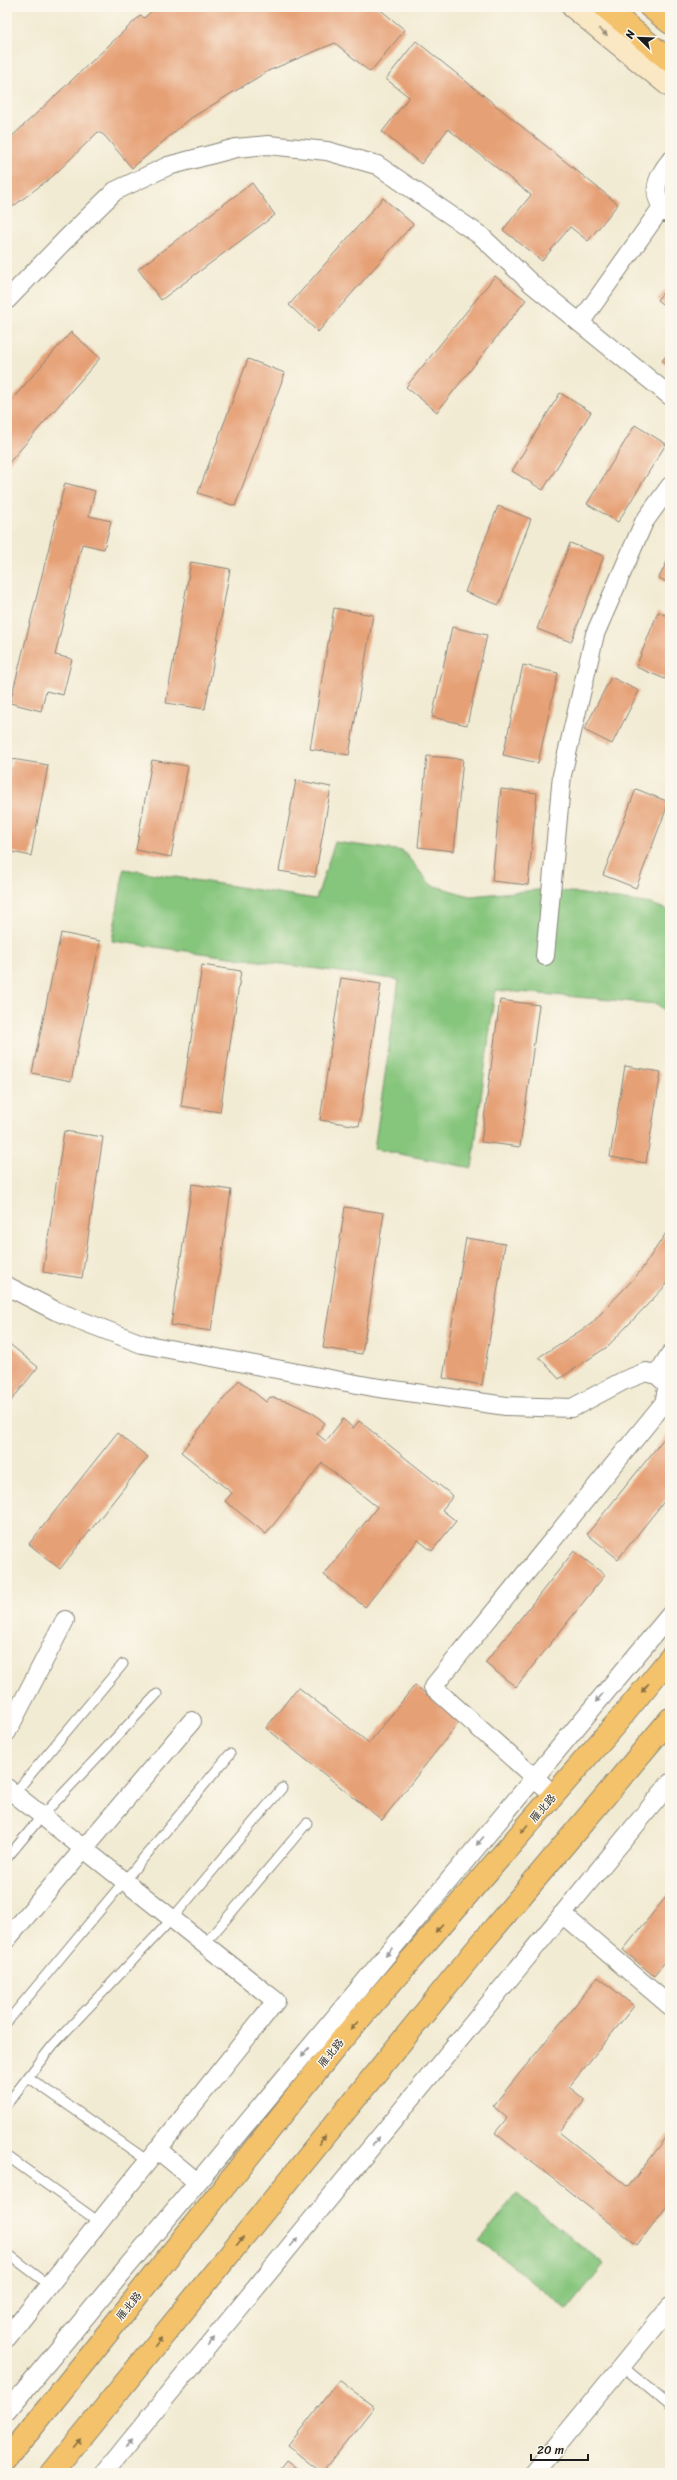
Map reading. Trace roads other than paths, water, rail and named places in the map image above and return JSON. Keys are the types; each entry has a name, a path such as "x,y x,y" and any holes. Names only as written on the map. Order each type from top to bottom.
{"main road":[{"path":"573,7 670,86"},
{"path":"605,7 670,61"},
{"path":"650,7 670,23"},
{"name":"雁北路","path":"7,2459 343,2038 554,1795 670,1658"},
{"path":"52,2473 474,1952 670,1719"}],"street":[{"path":"7,300 64,240 115,191 168,166 236,148 268,145 328,151 377,165 481,236 532,284 670,396"},
{"path":"580,323 666,211 657,198 657,179 670,161"},
{"path":"545,956 562,775 595,634 644,522 670,486"},
{"path":"7,1286 56,1311 142,1344 373,1386 506,1406 572,1408 624,1381 646,1372 657,1374 668,1385 664,1403 433,1687 554,1795"},
{"path":"657,1374 670,1354"},
{"path":"7,2411 534,1776 670,1615"},
{"path":"7,1732 65,1620"},
{"path":"7,1939 82,1848 192,1721"},
{"path":"104,2473 670,1783"},
{"path":"7,2338 276,2000 204,1946 171,1920 125,1880 41,1817 10,1791"},
{"path":"562,1914 670,2006"},
{"path":"153,2155 197,2182"},
{"path":"534,2473 670,2307"}],"lane":[{"path":"10,1791 123,1664"},
{"path":"7,1858 41,1817 157,1694"},
{"path":"7,2022 230,1754"},
{"path":"7,2104 53,2045 171,1920 282,1788"},
{"path":"204,1946 307,1823"},
{"path":"28,2077 153,2155"},
{"path":"7,2156 99,2222"},
{"path":"7,2253 49,2285"},
{"path":"622,2366 670,2406"}]}
